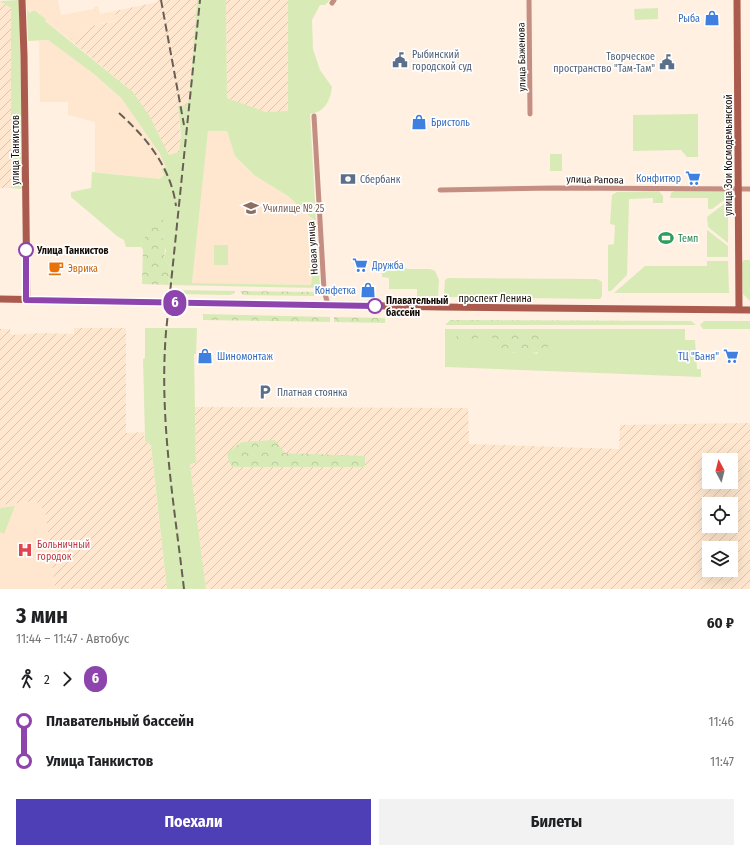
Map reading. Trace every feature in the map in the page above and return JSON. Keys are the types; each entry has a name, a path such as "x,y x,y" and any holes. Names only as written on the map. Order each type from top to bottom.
{"main road":[{"name":"улица Танкистов","path":"22,0 24,55 26,300"},
{"name":"улица Зои Космодемьянской","path":"737,0 739,310"},
{"name":"проспект Ленина","path":"0,299 750,310"}],"street":[{"name":"улица Баженова","path":"529,0 530,114"},
{"name":"Новая улица","path":"314,116 324,290 328,305"},
{"name":"улица Рапова","path":"440,190 554,188 750,189"}],"shaded area":[{"path":"26,0 58,0 61,15 94,9 94,7 98,6 100,14 115,11 117,20 85,27 70,40 45,21 45,18 34,10 30,13 27,10"},
{"path":"158,0 197,0 189,99 186,105 178,106 181,146 179,152 169,155 149,115 133,92 70,40 85,27 116,21 115,11 158,2"},
{"path":"226,0 288,0 288,112 265,112 227,98"},
{"path":"0,1 11,8 11,188 0,188"},
{"path":"48,40 94,74 122,99 164,160 166,167 161,170 164,175 160,179 95,172 95,122 68,115 68,102 40,102 39,41"},
{"name":"Училище № 25","path":"208,131 227,131 235,156 254,175 288,196 314,220 316,248 311,285 192,283"},
{"path":"74,328 126,328 126,433 144,432 145,441 151,445 167,589 55,589 45,511 36,501 0,505 0,329 10,329 11,335 41,333 74,334"},
{"path":"195,407 468,408 469,444 619,449 620,425 750,423 750,589 206,589 190,464 196,463"},
{"name":"Больничный городок","path":"37,501 45,511 55,589 0,589 0,505"}],"green space":[{"path":"19,0 22,189 11,188 11,8 0,1"},
{"path":"197,0 226,0 227,98 266,112 288,111 288,0 330,0 325,5 320,5 312,20 313,49 320,70 332,87 330,97 326,105 319,111 310,114 320,288 168,285 170,266 164,258 166,250 162,238 164,234 151,225 150,233 142,240 141,247 126,247 124,240 117,236 71,197 71,192 91,188 92,172 160,179 164,175 161,169 166,167 160,154 122,99 94,74 48,40 28,41 27,10 30,13 34,10 46,19 45,21 133,92 149,115 169,155 179,152 181,136 178,106 186,105 189,99","holes":["208,131 227,131 235,156 254,175 288,196 314,220 316,248 311,285 192,283"]},
{"path":"658,8 658,19 635,20 634,9"},
{"path":"698,114 698,157 687,157 681,150 633,151 633,115"},
{"path":"550,154 562,154 562,171 550,171"},
{"path":"659,191 663,196 663,203 653,203 653,198 629,199 627,275 611,291 608,291 608,245 614,244 615,225 610,224 612,195 617,192"},
{"path":"674,191 728,191 728,197 712,209 708,209 708,198 670,198 671,193"},
{"path":"728,201 728,243 708,227 707,217"},
{"path":"155,219 163,220 169,229 168,233 164,234 162,238 166,243 164,258 170,266 168,285 142,284 142,240 149,233 151,221"},
{"path":"707,230 728,246 728,257 707,257"},
{"path":"214,245 228,245 228,265 214,265"},
{"path":"744,260 750,260 750,301 743,294 742,262"},
{"path":"707,261 728,261 729,293 614,293 645,266 707,266"},
{"path":"387,264 400,264 407,269 430,269 435,271 439,280 438,296 417,297 417,289 389,289 389,278 382,277 382,267"},
{"path":"448,278 597,279 602,282 602,296 600,299 446,297 444,295 445,280"},
{"path":"175,290 235,291 235,293 230,295 179,294"},
{"path":"240,291 319,292 314,296 243,295"},
{"path":"203,314 330,317 330,322 203,320"},
{"path":"334,317 385,318 385,323 334,322"},
{"path":"450,320 691,321 696,325 445,325"},
{"path":"704,321 750,321 750,329 703,329 700,325"},
{"path":"145,328 197,328 196,354 194,354 196,463 190,464 206,589 167,589 151,445 145,441 143,359 145,358"},
{"path":"445,329 685,329 685,340 695,340 697,369 701,369 701,377 445,367","holes":["552,331 537,354 528,352 513,353 494,338 476,338"]},
{"path":"457,331 552,331 552,336 546,351 534,353 512,353 498,350 494,347 494,338 476,338 460,343 456,341"},
{"path":"275,440 285,453 365,456 365,467 232,467 228,460 228,452 242,442"},
{"path":"15,506 4,534 0,532 0,508"}],"railway":[{"path":"161,0 184,125"},
{"path":"184,589 172,493 166,428 164,364 200,0"},
{"path":"119,113 148,143 163,166 169,179 176,206"}],"bus line":[{"name":"6","path":"26,250 26,300 375,306"}],"place":[{"name":"Рыба","path":"712,18"},
{"name":"Рыбинский городской суд","path":"400,60"},
{"name":"Творческое пространство \"Там-Там\"","path":"667,62"},
{"name":"Бристоль","path":"419,122"},
{"name":"Конфитюр","path":"693,178"},
{"name":"Сбербанк","path":"348,179"},
{"name":"Училище № 25","path":"251,208"},
{"name":"Темп","path":"666,238"},
{"name":"Улица Танкистов","path":"26,250"},
{"name":"Дружба","path":"360,265"},
{"name":"Эврика","path":"56,268"},
{"name":"Конфетка","path":"368,290"},
{"name":"Плавательный бассейн","path":"375,306"},
{"name":"Шиномонтаж","path":"205,356"},
{"name":"ТЦ \"Баня\"","path":"731,356"},
{"name":"Платная стоянка","path":"265,392"},
{"name":"Больничный городок","path":"25,550"}]}
